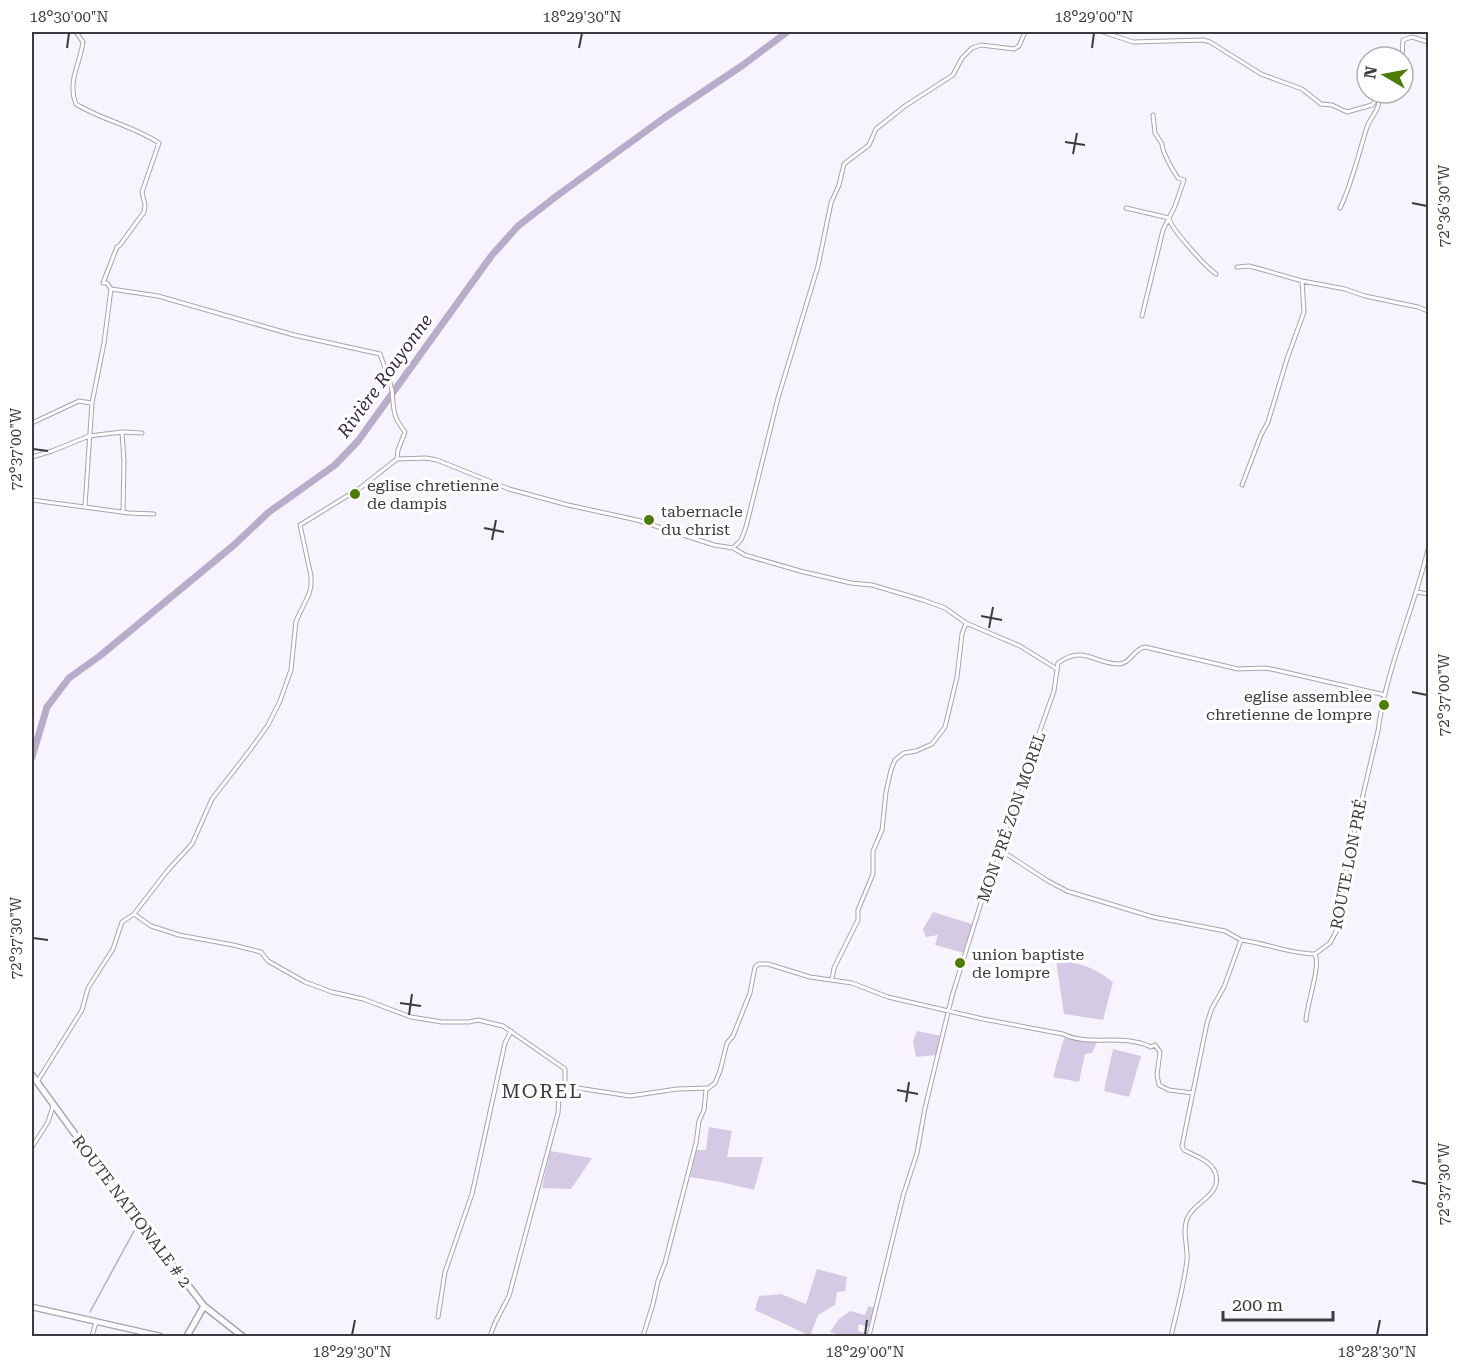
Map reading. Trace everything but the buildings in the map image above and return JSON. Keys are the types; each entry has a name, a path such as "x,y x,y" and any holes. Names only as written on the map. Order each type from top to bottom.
{"main road":[{"name":"ROUTE NATIONALE # 2","path":"32,1075 204,1306 242,1336"},
{"path":"188,1336 204,1306"},
{"path":"32,1307 160,1336"}],"street":[{"path":"76,32 83,42 82,53 72,80 72,95 76,104 141,132 159,143 142,192 144,212 117,247 103,283 111,289 158,296 294,335 380,354 392,389 393,410 405,432 397,459"},
{"path":"734,548 741,540 746,527 782,386 818,266 831,203 839,185 844,164 869,145 876,129 905,106 953,75 962,58 972,48 981,45 1014,49 1019,46 1025,32"},
{"path":"1103,32 1133,42 1203,40 1210,42 1261,74 1302,89 1321,104 1332,105 1347,112 1369,105"},
{"path":"1403,45 1403,40 1413,37 1428,42"},
{"path":"1340,208 1345,201 1345,192 1368,125 1378,105"},
{"path":"1143,316 1163,230 1184,180 1178,178 1164,156 1162,144 1155,133 1153,116"},
{"path":"1126,208 1168,218"},
{"path":"1168,218 1171,227 1189,249 1216,274"},
{"path":"1237,267 1249,266 1428,311"},
{"path":"1242,485 1268,422 1304,312 1302,281"},
{"path":"85,506 92,403 104,343 111,289"},
{"path":"32,423 80,401 92,403"},
{"path":"122,432 123,512"},
{"path":"32,457 90,436 122,432 142,433"},
{"path":"37,1082 82,1010 88,988 113,949 122,922 134,914 168,870 192,844 212,799 268,725 280,701 291,670 296,621 311,586 300,525 360,488 397,459 437,460 509,489 637,520 714,545 734,548 745,555 789,568 850,584 872,585 923,600 945,608 966,623 1020,646 1057,669 1058,663 1075,655 1117,664 1123,663 1137,650 1146,647 1173,652 1224,667 1276,670 1385,695"},
{"path":"32,500 154,514"},
{"name":"ROUTE LON PRÉ","path":"1315,954 1330,943 1339,926 1341,898 1385,695 1428,549"},
{"path":"1417,592 1428,594"},
{"path":"832,979 834,968 858,920 858,910 873,874 873,851 882,830 891,770 896,760 904,753 932,744 945,727 957,677 962,634 966,623"},
{"name":"MON PRÉ ZON MOREL","path":"869,1336 903,1196 917,1153 948,1010 969,938 1002,851 1038,736 1051,703 1057,669"},
{"path":"1002,851 1067,891 1153,917 1225,931 1241,940 1262,942 1296,952 1315,954 1318,960 1317,969 1306,1020"},
{"path":"134,914 152,926 179,935 261,952 268,962 305,982 332,992 363,999 411,1017 442,1022 478,1020 504,1026 565,1069 565,1086 559,1098 558,1113 509,1296 490,1336"},
{"path":"1171,1336 1187,1256 1184,1231 1186,1221 1192,1209 1210,1196 1216,1180 1216,1173 1211,1166 1184,1150 1182,1146 1207,1023 1212,1008 1224,987 1241,940"},
{"path":"643,1336 665,1263 696,1143 706,1090 715,1083 727,1043 733,1036 750,993 755,967 759,964 768,964 810,977 852,983 888,997 1070,1037 1127,1039 1151,1047 1155,1045 1160,1052 1157,1075 1159,1085 1169,1090 1193,1093"},
{"path":"438,1317 445,1272 472,1194 505,1043 512,1031"},
{"path":"565,1086 630,1096 709,1087"},
{"path":"32,1147 48,1122 53,1106"},
{"path":"92,1336 96,1322"}],"shaded area":[{"path":"933,912 972,924 964,953 935,945 938,935 926,937 923,929"},
{"path":"1056,960 1086,966 1113,982 1103,1020 1064,1014"},
{"path":"917,1031 942,1036 937,1055 916,1057 913,1041"},
{"path":"1064,1038 1097,1042 1092,1053 1085,1054 1079,1082 1053,1077"},
{"path":"1113,1049 1141,1056 1129,1097 1104,1091"},
{"path":"709,1127 732,1131 727,1157 763,1157 754,1190 690,1177 696,1150 706,1150"},
{"path":"550,1151 592,1158 571,1189 542,1188"},
{"path":"817,1269 847,1277 845,1291 837,1292 835,1305 818,1315 810,1336 755,1310 759,1296 781,1294 806,1304"},
{"path":"868,1306 875,1308 870,1328 859,1324 858,1331 869,1334 869,1336 844,1336 830,1332 839,1319 850,1311 865,1315"}],"waterway":[{"name":"Rivière Rouyonne","path":"32,757 47,707 69,678 101,655 234,545 269,512 335,465 358,441 492,255 518,226 664,118 743,65 787,32"},
{"path":"90,1312 134,1231"}],"place":[{"name":"eglise chretienne de dampis","path":"355,494"},
{"name":"tabernacle du christ","path":"649,520"},
{"name":"eglise assemblee chretienne de lompre","path":"1384,705"},
{"name":"union baptiste de lompre","path":"960,963"}],"district":[{"name":"MOREL","path":"542,1091"}]}
